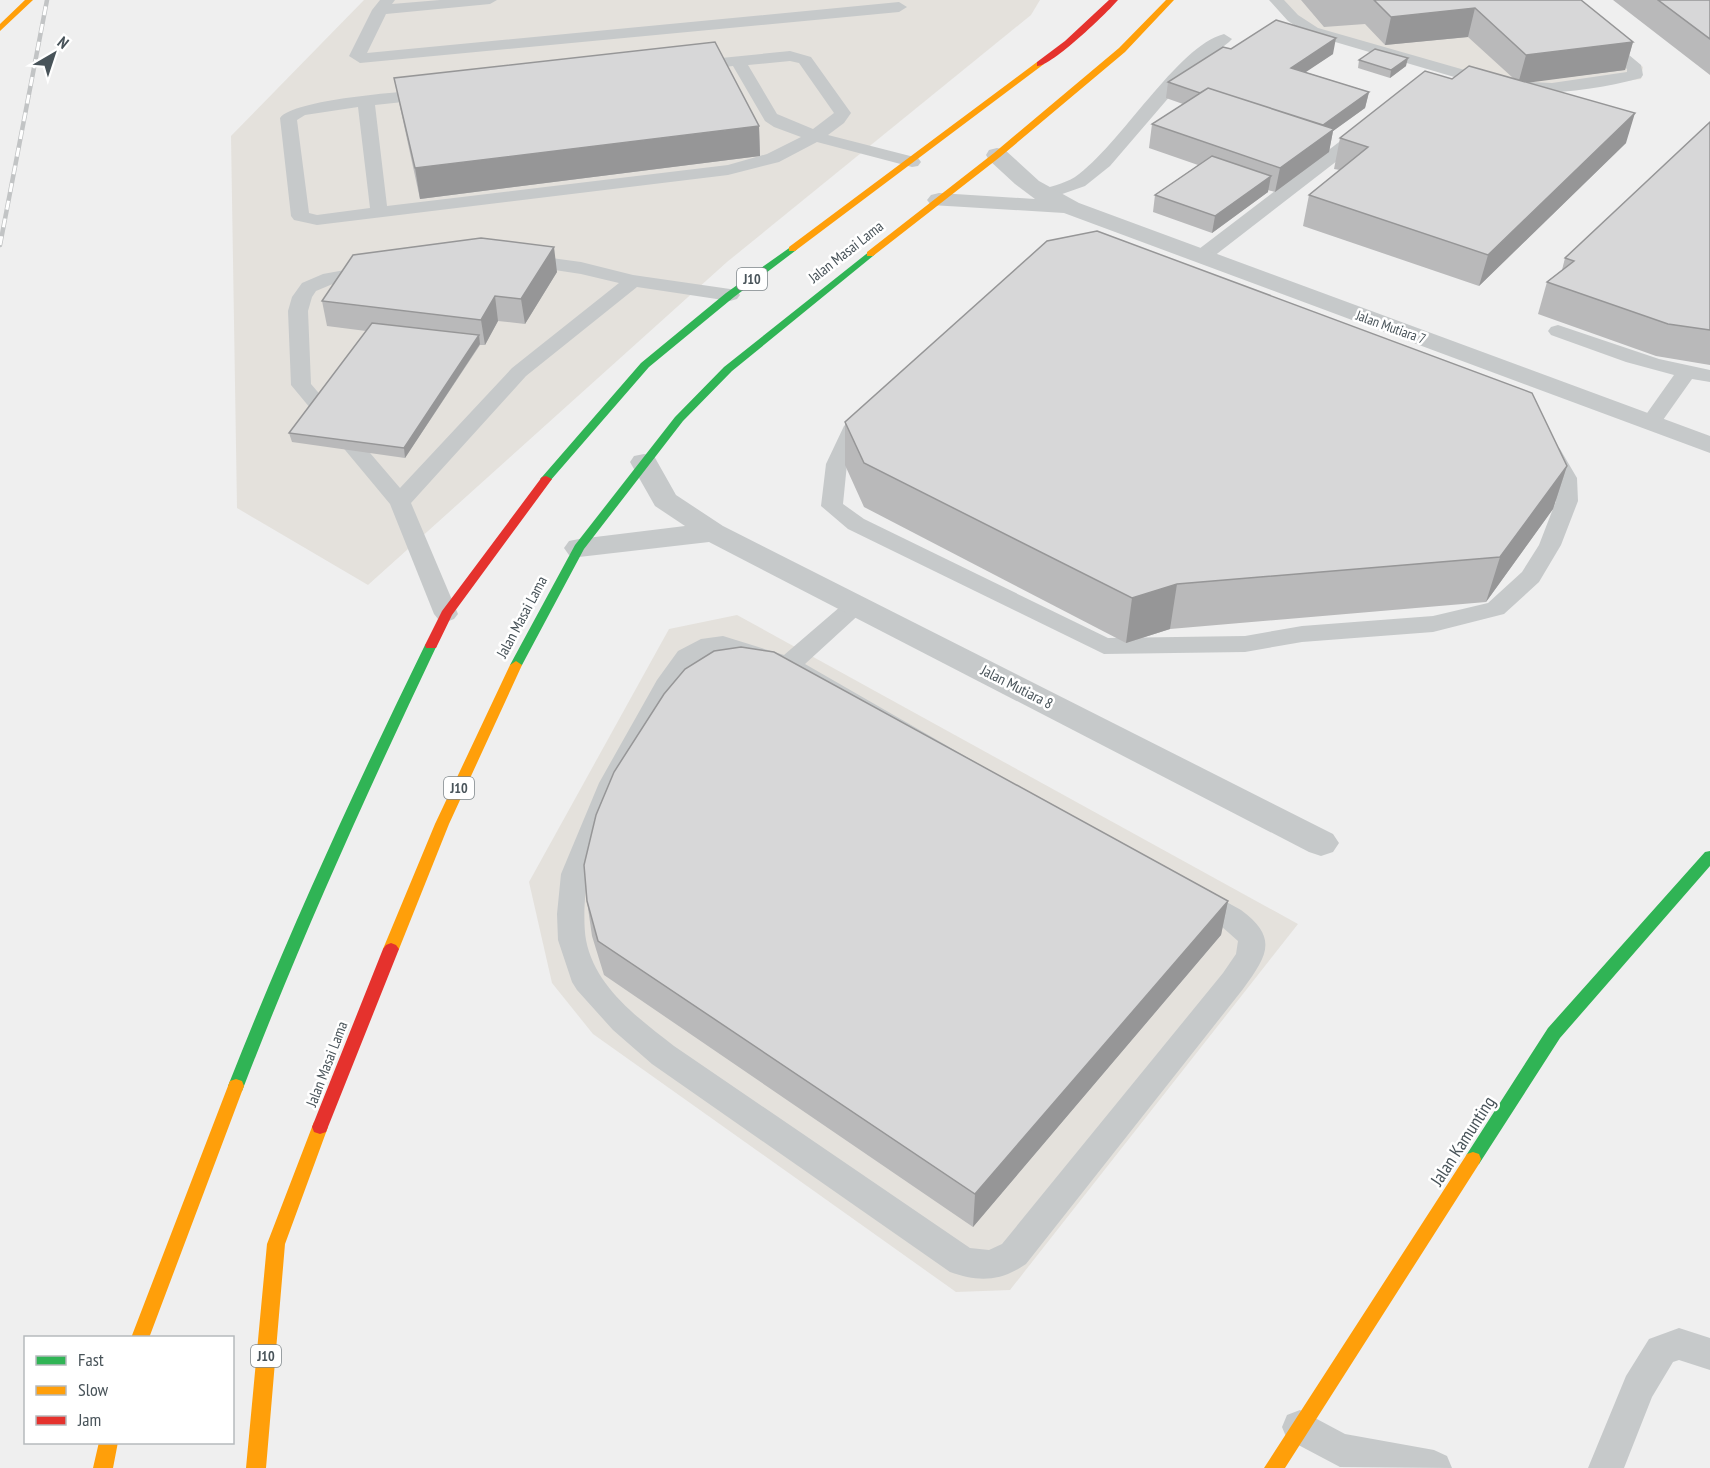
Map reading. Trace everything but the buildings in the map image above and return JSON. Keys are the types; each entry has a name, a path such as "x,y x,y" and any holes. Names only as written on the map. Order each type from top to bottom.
{"main road":[{"path":"0,29 28,0"},
{"name":"J10","path":"141,1336 265,1012 355,801 446,615 548,476 645,365 730,296 1068,43 1114,0"},
{"name":"Jalan Masai Lama","path":"256,1468 276,1244 355,1036 442,824 528,639 579,548 679,419 728,369 831,284 997,156 1122,50 1170,0"},
{"name":"Jalan Kamunting","path":"1274,1468 1554,1033 1710,856"},
{"path":"104,1468 109,1444"}],"street":[{"name":"Jalan Mutiara 7","path":"997,156 1024,182 1042,195 1071,208 1710,445"},
{"name":"Jalan Mutiara 7","path":"939,200 1071,208"},
{"name":"Jalan Mutiara 8","path":"644,462 665,500 713,532 1321,843"},
{"path":"579,548 713,532"}],"lane":[{"path":"490,0 384,5 357,56 360,58 899,7"},
{"path":"1276,0 1293,18 1313,31 1502,86 1527,90 1613,80 1635,75 1635,68 1554,0"},
{"path":"1042,195 1080,182 1104,162 1183,71 1224,39"},
{"path":"446,93 366,101 301,111 288,118 300,216 317,220 728,170 761,164 778,158 815,136 838,119 843,112 809,64 798,57 680,67"},
{"path":"738,61 774,120 860,150 912,162"},
{"path":"366,101 379,212"},
{"path":"1202,256 1349,143"},
{"path":"506,259 581,268 633,281 730,296"},
{"path":"1059,261 1080,262 1267,326 1528,428 1552,454 1566,478 1567,501 1550,544 1531,577 1496,609 1433,624 1302,634 1245,644 1104,646 856,524 832,506 831,478 840,451 855,426 1029,271 1059,261"},
{"path":"388,268 330,278 309,287 302,297 298,311 301,385 400,502 446,615"},
{"path":"400,502 519,372 633,281"},
{"path":"1267,326 1292,290"},
{"path":"1558,330 1634,358 1686,373 1710,376"},
{"path":"1651,423 1686,373"},
{"path":"788,665 856,605"},
{"path":"723,644 788,665 1008,793 1231,918 1246,927 1252,936 1254,945 1250,958 1233,981 1014,1254 1004,1262 982,1266 962,1261 663,1055 623,1022 587,982 572,940 571,914 575,874 612,783 675,672 687,657 710,645 723,644"},
{"path":"1606,1468 1638,1388 1661,1350 1679,1344 1710,1354"},
{"path":"1300,1427 1340,1450 1434,1468"}],"shaded area":[{"path":"364,0 1040,0 1031,15 727,262 368,585 237,508 231,136"},
{"path":"1270,0 1562,0 1643,67 1641,79 1531,94 1309,33"},
{"path":"737,615 1298,924 1010,1290 956,1292 593,1034 552,983 529,882 669,629"}],"railway":[{"path":"0,245 47,0"}],"traffic: fast":[{"path":"546,479 645,365 730,295 792,249"},
{"path":"516,665 579,548 679,419 728,369 870,254"},
{"path":"236,1086 328,864 431,645"},
{"path":"1473,1159 1554,1033 1710,856"}],"traffic: slow":[{"path":"0,29 29,0"},
{"path":"870,254 997,155 1122,50 1170,0"},
{"path":"792,249 1040,64"},
{"path":"391,949 442,824 516,665"},
{"path":"141,1336 236,1086"},
{"path":"256,1468 276,1244 320,1127"},
{"path":"1274,1468 1473,1159"},
{"path":"103,1468 109,1444"}],"traffic: jam":[{"path":"1040,64 1068,43 1114,0"},
{"path":"431,645 446,614 546,479"},
{"path":"320,1127 391,949"}]}
